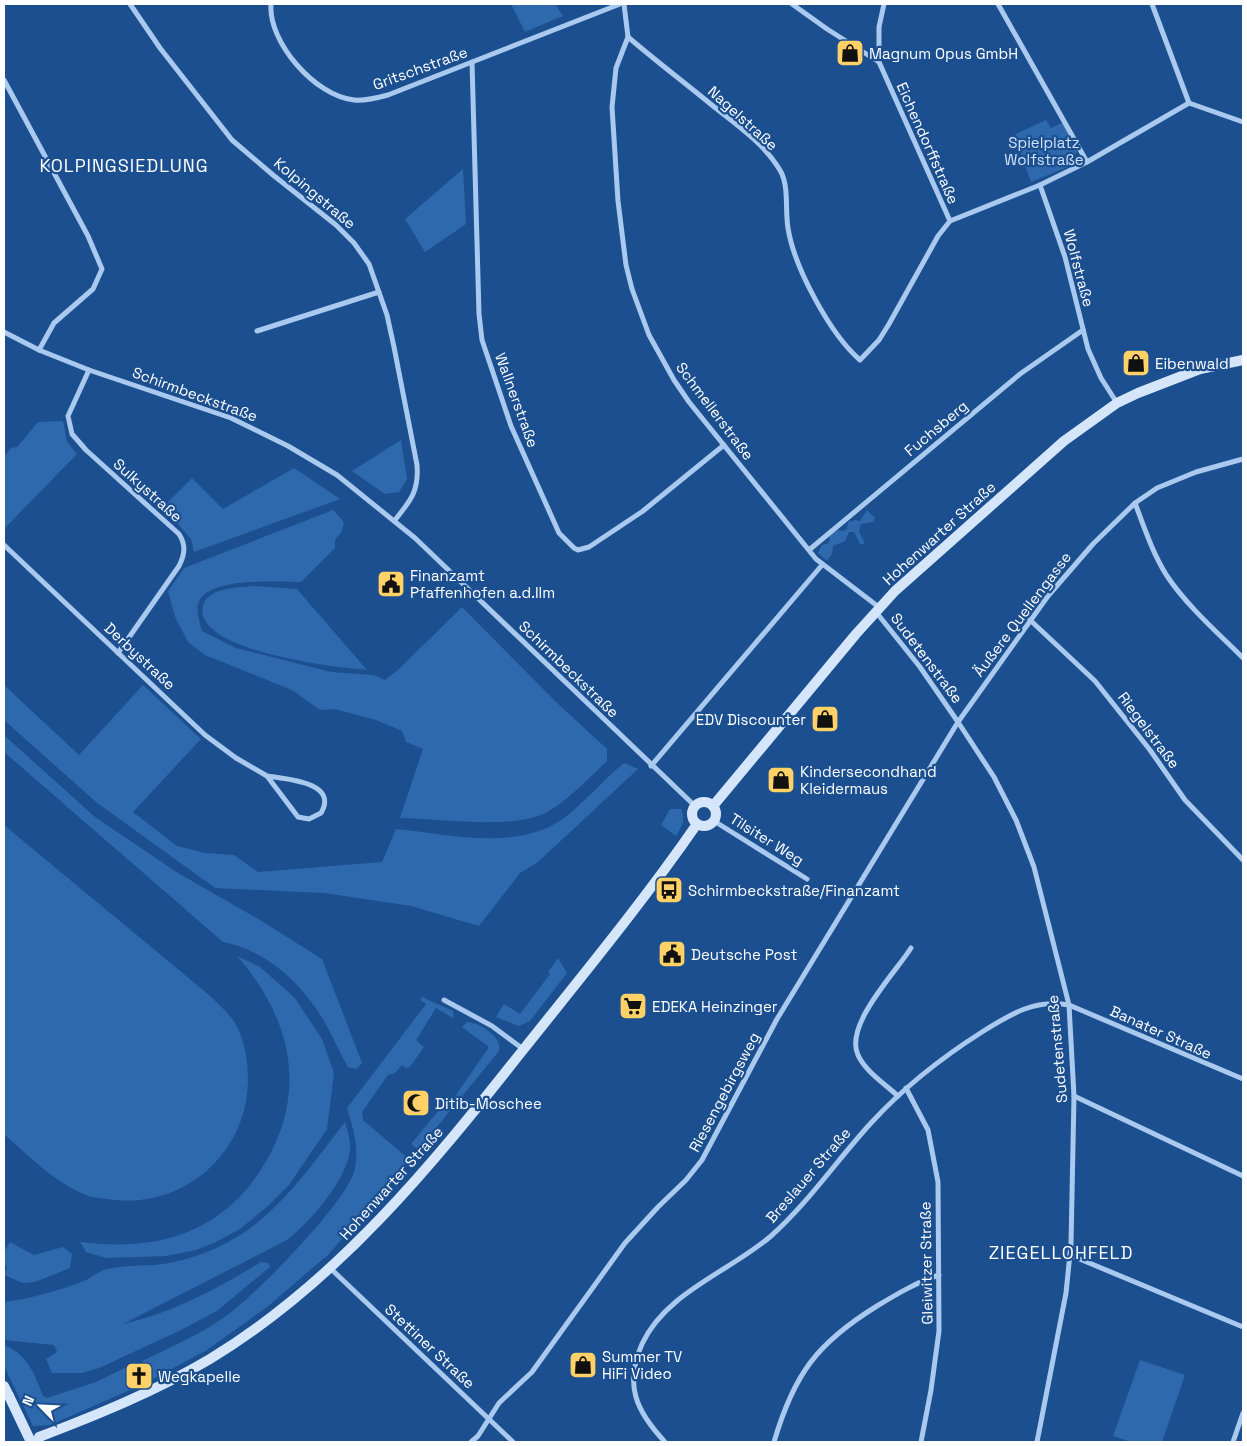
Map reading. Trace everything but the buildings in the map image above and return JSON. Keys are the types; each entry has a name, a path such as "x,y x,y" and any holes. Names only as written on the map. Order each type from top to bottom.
{"street":[{"name":"Kolpingstraße","path":"130,4 160,48 232,140 336,225 354,243 369,264 394,347 418,472 416,490 395,520"},
{"name":"Gritschstraße","path":"271,4 272,25 294,61 315,82 342,97 353,100 376,99 620,4"},
{"name":"Schmellerstraße","path":"624,4 628,37 616,68 612,107 618,201 626,265 640,312 660,358 689,402 822,565 878,610"},
{"path":"792,4 879,62"},
{"path":"879,62 879,27 884,4"},
{"path":"998,4 1087,162"},
{"path":"1152,4 1189,103"},
{"name":"Nagelstraße","path":"628,37 738,126 778,167 784,184 786,217 793,253 819,306 850,351 860,360 879,340 889,324"},
{"name":"Wallnerstraße","path":"472,62 479,304 482,340 511,426 559,533 578,550 588,547 643,511 724,445"},
{"name":"Eichendorffstraße","path":"879,62 950,220"},
{"path":"4,80 88,236 102,269 93,289 54,323 39,350"},
{"path":"1040,185 1087,162 1189,103 1243,122"},
{"name":"Eichendorffstraße","path":"889,324 938,236 950,220 1040,185"},
{"name":"Wolfstraße","path":"1040,185 1065,257 1083,330 1095,365 1117,403"},
{"path":"257,331 379,292"},
{"name":"Fuchsberg","path":"809,550 1020,374 1083,330"},
{"name":"Schirmbeckstraße","path":"4,332 39,350 89,370 231,418 257,430 337,475 395,520 695,806"},
{"name":"Hohenwarter Straße","path":"713,806 894,591 1064,441 1117,403 1190,373 1243,360"},
{"name":"Sulkystraße","path":"89,370 68,416 72,434 86,450 179,534 184,545 184,552 179,566 118,653"},
{"name":"Äußere Quellengasse","path":"958,722 1030,620 1086,551 1134,503 1157,488 1196,472 1243,459"},
{"path":"1134,503 1157,558 1167,576 1192,608 1243,658"},
{"name":"Derbystraße","path":"4,545 215,743 246,765 267,776 314,786 323,797 324,804 321,814 309,819 298,817 267,776"},
{"path":"651,766 822,565"},
{"name":"Sudetenstraße","path":"878,610 920,666 958,722 994,777 1016,820 1034,867 1069,1005 1074,1096 1070,1255 1066,1293 1037,1442"},
{"name":"Riegelstraße","path":"1030,620 1095,681 1150,750 1180,794 1243,860"},
{"name":"Riesengebirgsweg","path":"471,1442 503,1399 532,1372 625,1243 686,1180 702,1160 716,1138 777,1019 958,722"},
{"path":"704,802 713,806 716,815 714,821 706,826 697,824 692,815 695,806 704,802"},
{"name":"Tilsiter Weg","path":"714,821 807,879"},
{"name":"Hohenwarter Straße","path":"35,1440 113,1407 210,1359 250,1331 330,1268 354,1246 428,1166 524,1049 697,824"},
{"path":"898,1096 863,1063 857,1053 856,1041 867,1010 911,948"},
{"path":"444,1000 492,1026 524,1049"},
{"name":"Breslauer Straße","path":"664,1442 643,1416 633,1390 638,1358 649,1332 685,1296 771,1236 817,1188 870,1124 906,1088 943,1058 1021,1010 1043,1003 1069,1005"},
{"name":"Banater Straße","path":"1069,1005 1238,1079 1243,1079"},
{"name":"Gleiwitzer Straße","path":"906,1088 926,1124 936,1165 939,1331 931,1390 921,1442"},
{"path":"1074,1096 1243,1176"},
{"path":"1070,1255 1243,1327"},
{"name":"Stettiner Straße","path":"330,1268 513,1442"},
{"path":"774,1442 796,1386 805,1368 819,1351 836,1334 860,1317 898,1294 939,1275"},
{"path":"4,1386 35,1440"},
{"path":"1233,1442 1243,1413"}],"green space":[{"path":"511,4 555,4 563,16 525,32"},
{"name":"Spielplatz Wolfstraße","path":"1046,120 1051,128 1064,122 1079,147 1070,166 1031,182 1014,135"},
{"path":"463,169 466,224 425,252 405,219"},
{"path":"63,421 67,442 77,454 4,529 4,457 11,448 17,447 38,422"},
{"path":"401,440 407,479 399,492 385,494 352,471"},
{"path":"294,468 340,499 194,552 191,539 163,507 192,478 223,509"},
{"path":"333,510 344,522 342,531 335,540 335,548 301,582 244,582 214,589 204,595 198,604 202,631 236,648 331,672 374,675 385,680 400,668 462,607 555,701 607,749 607,761 556,807 538,816 524,820 470,822 400,818 423,749 406,742 402,731 376,720 335,709 320,710 292,690 205,655 188,642 175,617 168,591 184,568"},
{"path":"867,510 875,518 873,522 861,524 859,531 865,544 860,544 854,532 849,532 845,541 833,546 832,554 827,561 818,553 822,545 827,544 830,540 829,537 837,530 843,531 847,529 848,522 860,521"},
{"path":"253,586 297,589 367,670 299,661 270,654 242,645 220,635 206,622 203,606 211,595 231,588"},
{"path":"4,685 79,755 143,685 201,739 133,812 177,846 205,853 234,855 258,872 382,862 396,829 460,837 504,838 525,835 545,828 564,818 624,763 638,769 538,862 520,873 479,926 411,906 324,893 215,888 96,802 4,720"},
{"path":"4,735 95,817 178,873 260,920 322,959 362,1063 356,1069 348,1067 317,1010 288,976 276,966 251,951 223,942 4,752"},
{"path":"670,809 681,809 683,816 683,823 676,836 661,825"},
{"path":"4,825 209,995 235,1023 244,1044 247,1066 248,1081 245,1108 236,1132 223,1154 205,1172 184,1186 161,1196 135,1200 88,1196 74,1190 53,1176 32,1160 4,1134"},
{"path":"237,956 260,967 295,998 322,1039 334,1073 327,1129 289,1185 267,1207 240,1229 216,1242 196,1250 166,1256 106,1258 86,1252 80,1242 131,1244 157,1241 182,1234 215,1218 251,1184 274,1146 284,1118 289,1090 288,1062 283,1034 272,1008 257,981"},
{"path":"558,958 567,973 530,1021 519,1026 496,1017 504,1004 520,1014 550,974 548,972"},
{"path":"422,997 453,1011 453,1018 436,1008 416,1040 424,1047 410,1067 406,1068 402,1065 395,1073 388,1075 362,1112 363,1120 410,1160 329,1254 267,1307 207,1350 153,1379 142,1361 186,1340 226,1316 277,1270 335,1204 347,1186 356,1164 355,1139 347,1108 426,1004 420,1000"},
{"path":"467,1022 489,1031 497,1041 499,1051 418,1150 411,1144 448,1099 452,1101 489,1047 462,1027"},
{"path":"345,1122 350,1149 343,1173 317,1211 296,1232 287,1240 123,1324 195,1299 261,1262 268,1263 270,1267 217,1311 99,1368 82,1373 52,1373 46,1359 57,1352 54,1345 4,1340 4,1302 33,1297 63,1288 85,1281 108,1269 169,1263 200,1255 227,1243 271,1211 308,1170"},
{"path":"10,1242 34,1255 63,1247 72,1254 70,1268 35,1282 23,1283 4,1275 7,1267 4,1265 4,1252"},
{"path":"4,1345 18,1353 29,1365 43,1396 47,1398 96,1382 127,1367 137,1387 50,1425 33,1426 4,1366"},
{"path":"1140,1360 1185,1375 1162,1442 1131,1442 1113,1436"}],"place":[{"name":"Magnum Opus GmbH","path":"850,53"},
{"name":"Eibenwald","path":"1136,363"},
{"name":"Finanzamt Pfaffenhofen a.d.Ilm","path":"391,584"},
{"name":"EDV Discounter","path":"825,719"},
{"name":"Kindersecondhand Kleidermaus","path":"781,780"},
{"name":"Schirmbeckstraße/Finanzamt","path":"669,890"},
{"name":"Deutsche Post","path":"672,954"},
{"name":"EDEKA Heinzinger","path":"633,1006"},
{"name":"Ditib-Moschee","path":"416,1103"},
{"name":"Summer TV HiFi Video","path":"583,1365"},
{"name":"Wegkapelle","path":"139,1376"}],"district":[{"name":"KOLPINGSIEDLUNG","path":"124,165"},
{"name":"ZIEGELLOHFELD","path":"1061,1252"}]}
